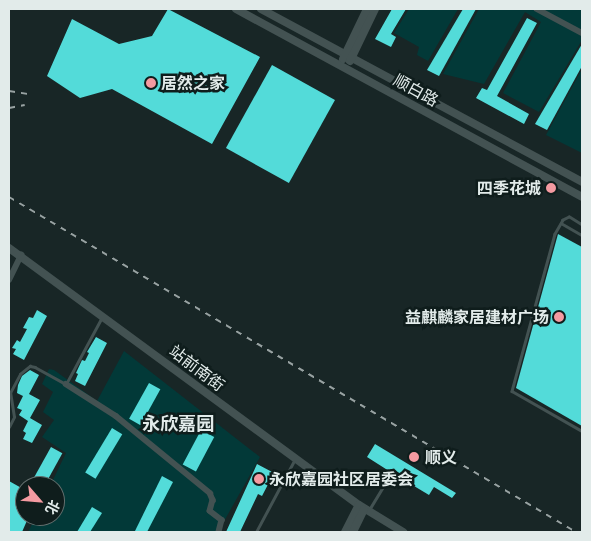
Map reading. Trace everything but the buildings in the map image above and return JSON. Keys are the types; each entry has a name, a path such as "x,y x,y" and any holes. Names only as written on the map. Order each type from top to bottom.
{"main road":[{"name":"顺白路","path":"236,9 582,197"},
{"name":"顺白路","path":"260,9 582,182"},
{"path":"349,56 367,9"},
{"path":"343,66 375,9"},
{"name":"站前南街","path":"9,248 364,508 403,532"},
{"path":"345,532 364,508"},
{"path":"353,532 364,508"}],"street":[{"path":"537,9 582,33"},
{"path":"9,280 21,255"},
{"path":"66,384 116,416 210,493 213,500 210,511 222,520 219,532"}],"lane":[{"path":"582,225 568,217 563,220 555,234 512,392 582,431"},
{"path":"561,223 582,235"},
{"path":"9,427 14,418 10,393 20,374 30,366 47,372 66,384 103,315"},
{"path":"256,532 295,458"},
{"path":"364,508 392,472"}],"shaded area":[{"path":"409,9 458,9 428,61 417,55 419,47 394,33"},
{"path":"479,9 582,9 582,40 539,112 503,93 541,22 525,12 484,84 443,74"},
{"path":"582,69 582,153 546,135"},
{"path":"124,351 260,457 218,532 28,532 31,526 65,526 65,476 55,476 66,453 42,437 54,420 43,412 53,392 42,384 49,369 54,370 97,401"}],"railway":[{"path":"9,91 29,94"},
{"path":"9,108 25,105"},
{"path":"9,197 576,532"}],"place":[{"name":"居然之家","path":"151,83"},
{"name":"四季花城","path":"551,188"},
{"name":"益麒麟家居建材广场","path":"559,317"},
{"name":"顺义","path":"414,457"},
{"name":"永欣嘉园社区居委会","path":"259,479"}],"district":[{"name":"永欣嘉园","path":"178,424"}]}
